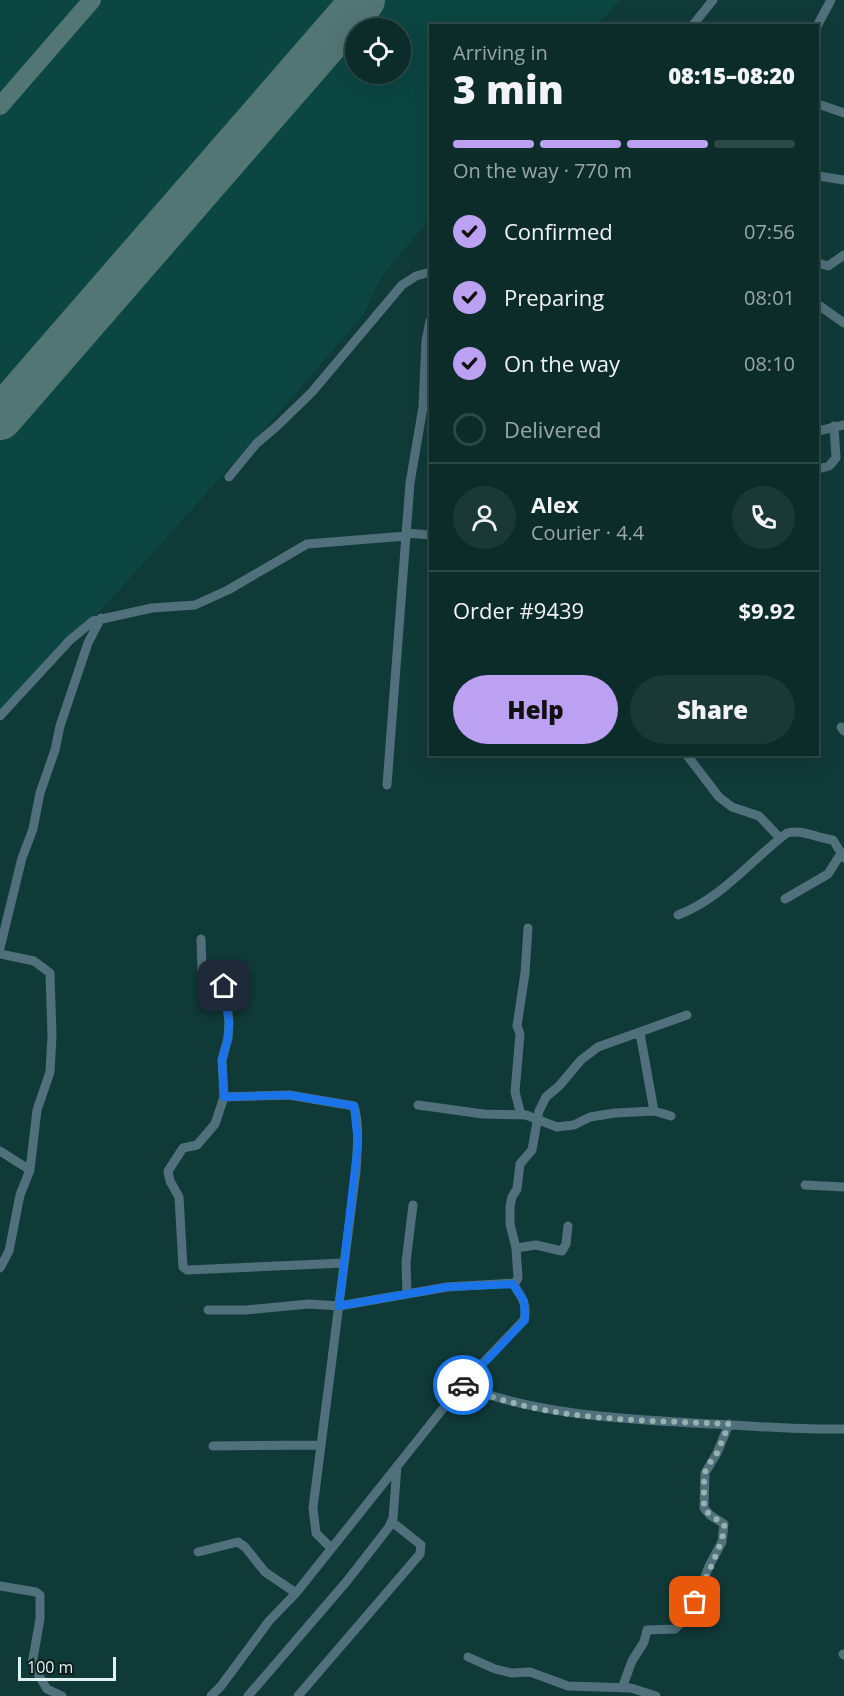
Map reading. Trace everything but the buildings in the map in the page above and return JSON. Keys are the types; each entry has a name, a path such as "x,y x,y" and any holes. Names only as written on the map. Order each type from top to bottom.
{"street":[{"path":"694,24 713,0"},
{"path":"818,24 831,0"},
{"path":"819,104 844,112"},
{"path":"819,176 844,180"},
{"path":"819,263 828,266 844,255"},
{"path":"229,477 256,444 312,392 402,285 416,276 429,272"},
{"path":"820,306 844,321"},
{"path":"387,785 410,483 428,369 426,341 429,326"},
{"path":"819,431 839,425 836,458 829,466 819,470"},
{"path":"0,716 75,636 93,621 152,608 195,605 228,590 307,544 429,535"},
{"path":"0,948 22,858 33,829 40,793 55,750 60,726 88,643 101,618"},
{"path":"688,756 719,797 732,807 759,816 780,838"},
{"path":"678,915 696,907 717,892 787,833 802,831 814,838 833,840 842,856 828,874 785,899"},
{"path":"521,1115 515,1092 520,1034 517,1026 525,973 528,928"},
{"path":"201,939 202,970 223,973 229,1022 228,1038 222,1060 224,1097 215,1124 197,1145 183,1148 168,1171 179,1197 184,1269 344,1263"},
{"path":"0,954 34,961 48,970 51,976 50,1072 37,1110 30,1170 20,1195 9,1251 0,1269"},
{"path":"208,1310 309,1304 339,1306 447,1287 513,1284 518,1278 516,1248 510,1224 512,1197 518,1189 520,1164 532,1150 539,1111 549,1093 598,1047 687,1015"},
{"path":"640,1033 654,1111"},
{"path":"224,1097 289,1095 354,1106 358,1143 313,1508 316,1533 331,1548"},
{"path":"418,1105 483,1114 521,1115 557,1127 574,1125 590,1116 600,1114 654,1111 671,1116"},
{"path":"0,1151 30,1170"},
{"path":"805,1185 844,1187"},
{"path":"407,1294 406,1262 413,1205"},
{"path":"516,1248 537,1245 562,1251 566,1244 568,1226"},
{"path":"211,1696 269,1621 296,1593 462,1386 525,1320 524,1301 513,1284"},
{"path":"462,1386 501,1400 549,1410 620,1419 809,1430 844,1429"},
{"path":"623,1688 632,1661 644,1642 647,1630 675,1629 691,1613 709,1566 722,1542 724,1524 704,1508 704,1480 706,1468 717,1453 729,1424"},
{"path":"213,1446 321,1445"},
{"path":"248,1696 347,1581 392,1522 397,1466"},
{"path":"298,1696 420,1554 421,1545 392,1522"},
{"path":"198,1552 238,1542 245,1547 265,1572 296,1593"},
{"path":"0,1586 36,1592 40,1595 40,1619 32,1664 47,1689 62,1696"},
{"path":"468,1657 495,1669 511,1673 530,1672 568,1686 600,1685 656,1696"}],"shaded area":[{"path":"0,0 620,0 598,24 429,24 429,220 383,274 363,315 274,418 102,609 61,643 0,711"}],"taxiway":[{"path":"0,106 92,0"}],"runway":[{"path":"0,418 363,0"}],"way so far":[{"path":"463,1385 501,1400 549,1410 620,1419 729,1424 717,1453 706,1468 703,1505 705,1511 724,1524 725,1529 722,1542 709,1566 695,1602"}],"route":[{"path":"224,986 229,1022 228,1038 222,1060 224,1097 289,1095 354,1106 358,1143 356,1171 339,1306 447,1287 475,1285 513,1284 524,1301 525,1320 463,1385"}]}
